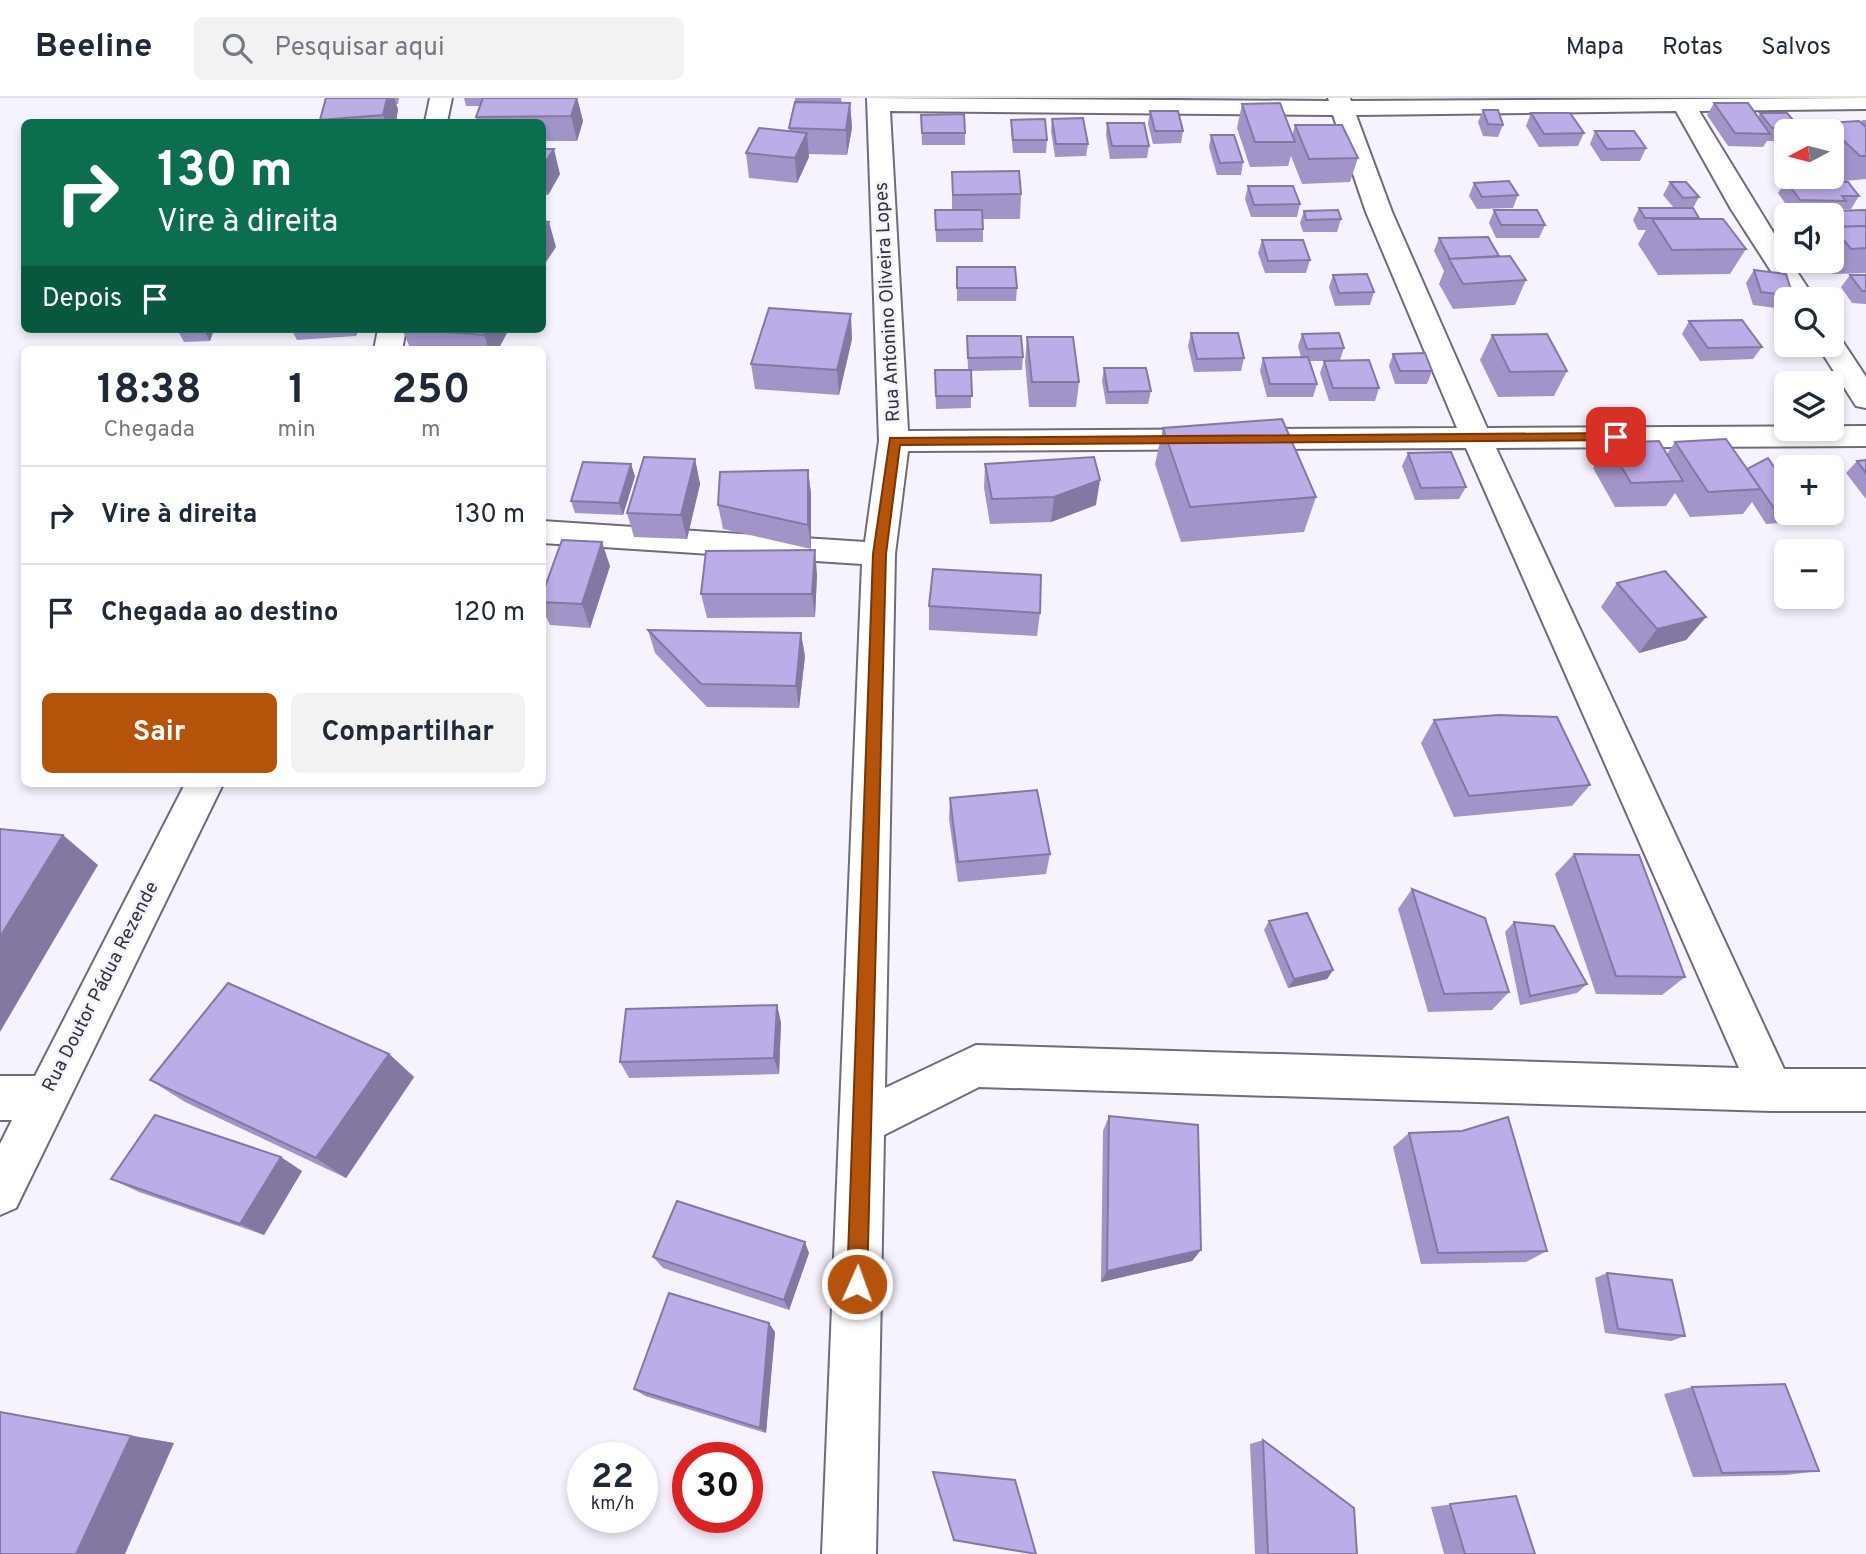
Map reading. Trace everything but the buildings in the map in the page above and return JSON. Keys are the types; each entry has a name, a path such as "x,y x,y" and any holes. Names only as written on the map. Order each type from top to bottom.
{"street":[{"path":"437,119 441,98"},
{"path":"878,101 1866,102"},
{"name":"Rua Antonino Oliveira Lopes","path":"849,1554 879,554 894,440 878,101"},
{"path":"1342,103 1379,212 1476,437 1771,1090"},
{"path":"1683,103 1744,209 1794,287"},
{"path":"1839,357 1866,399"},
{"path":"894,440 1866,436"},
{"path":"546,532 879,554"},
{"name":"Rua Doutor Pádua Rezende","path":"0,1192 202,787"},
{"path":"862,1123 976,1066 1771,1090 1866,1090"},
{"path":"0,1098 45,1098"}],"route":[{"path":"857,1284 879,554 894,440 1616,437"}]}
